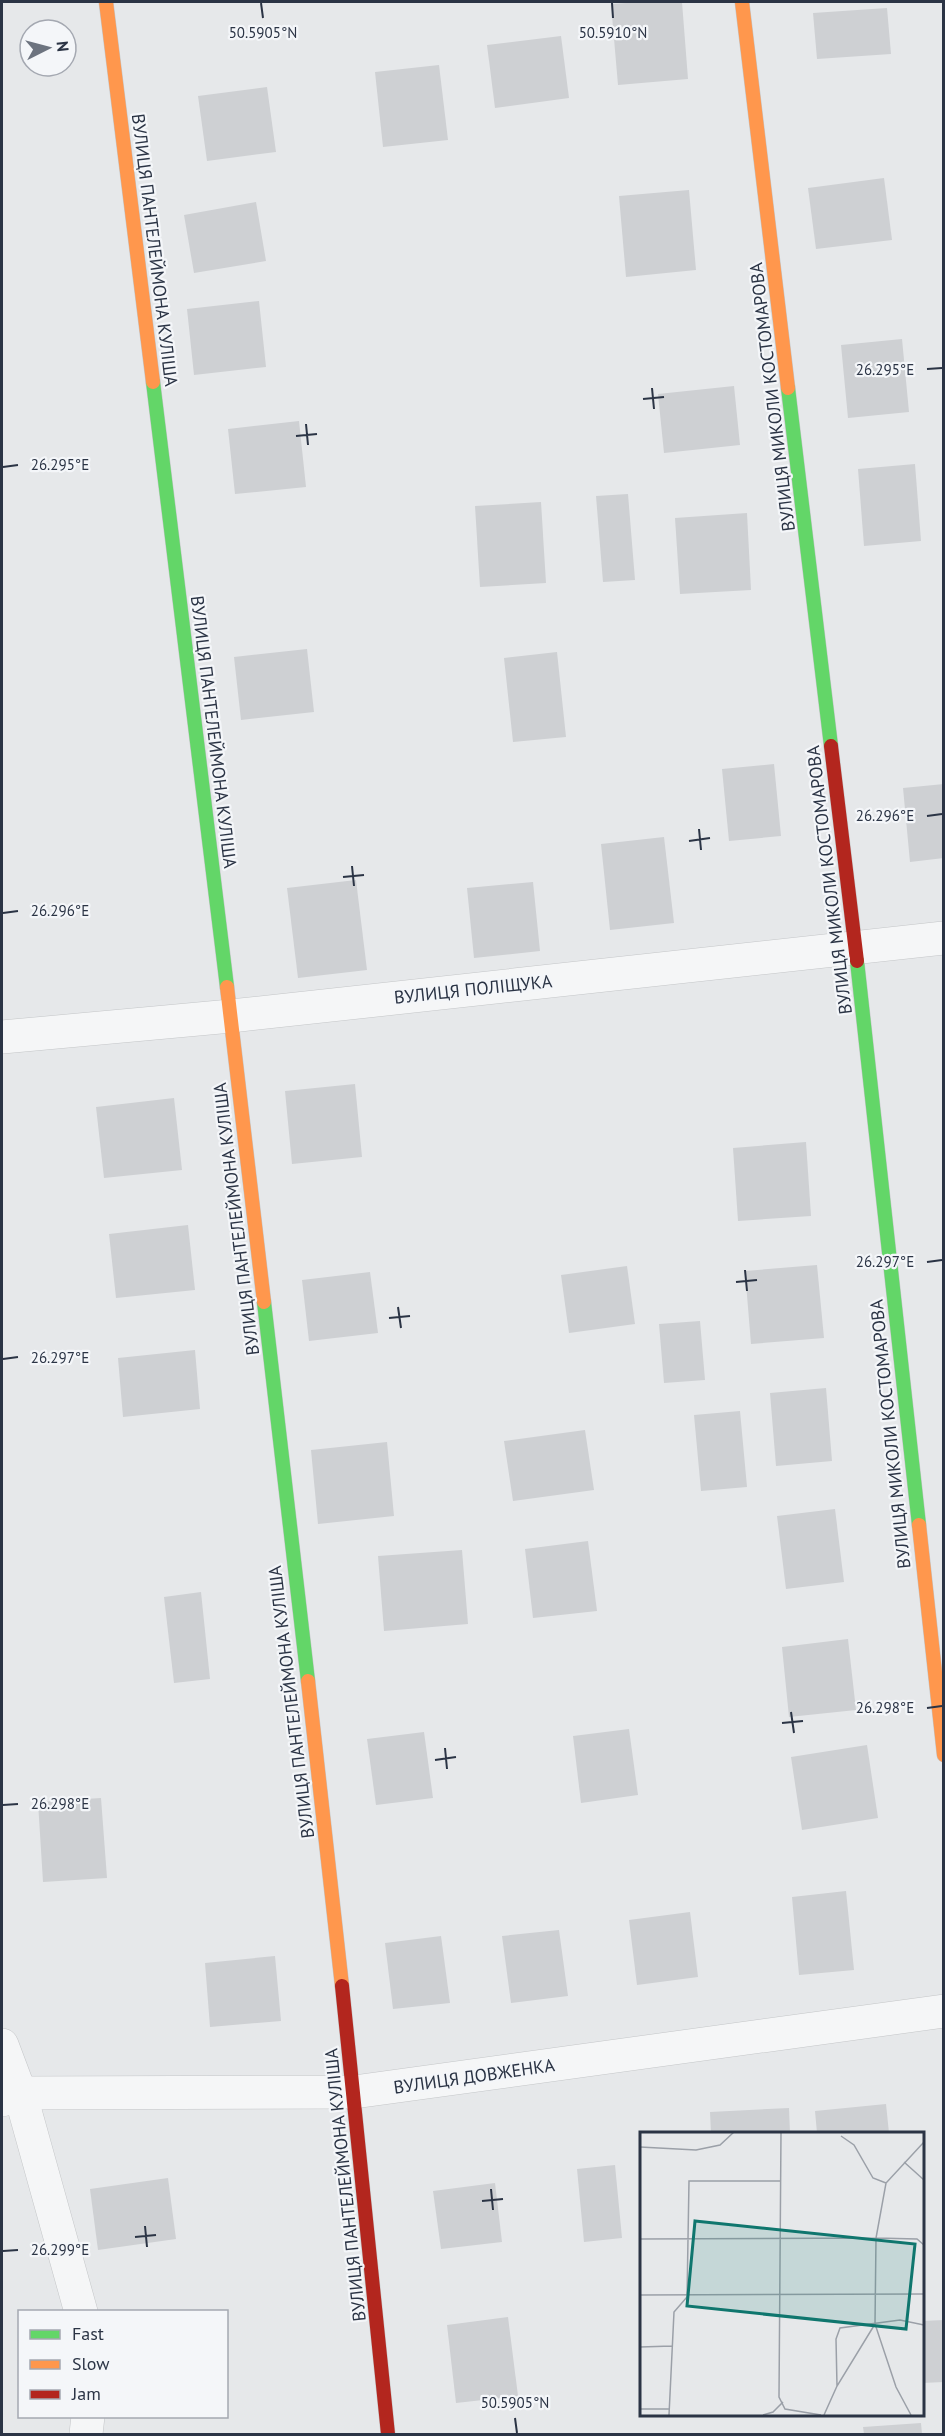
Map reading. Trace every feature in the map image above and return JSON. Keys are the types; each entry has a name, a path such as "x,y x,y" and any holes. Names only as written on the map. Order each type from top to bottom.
{"street":[{"name":"ВУЛИЦЯ ПАНТЕЛЕЙМОНА КУЛІША","path":"106,2 231,1016 354,2092 388,2434"},
{"name":"ВУЛИЦЯ МИКОЛИ КОСТОМАРОВА","path":"742,2 855,945 944,1755"},
{"name":"ВУЛИЦЯ ПОЛІЩУКА","path":"2,1038 231,1016 855,945 944,938"},
{"name":"ВУЛИЦЯ ДОВЖЕНКА","path":"8,2093 354,2092 944,2011"},
{"path":"2,2045 8,2093 80,2310"},
{"path":"86,2434 88,2418"}],"building":[{"path":"682,2 688,79 618,85 611,4"},
{"path":"887,8 891,54 817,59 813,13"},
{"path":"561,36 569,98 495,108 487,45"},
{"path":"439,65 448,140 383,147 375,72"},
{"path":"267,87 276,152 207,161 198,96"},
{"path":"884,178 892,240 816,249 808,188"},
{"path":"689,190 696,270 626,277 619,196"},
{"path":"256,202 266,261 194,273 184,215"},
{"path":"259,301 266,367 194,375 187,309"},
{"path":"902,339 909,412 848,418 841,345"},
{"path":"734,386 740,445 664,453 658,394"},
{"path":"299,421 306,487 235,494 228,429"},
{"path":"915,464 921,541 864,546 858,469"},
{"path":"628,494 635,580 603,582 596,496"},
{"path":"541,502 546,583 480,587 475,506"},
{"path":"747,513 751,590 680,594 675,518"},
{"path":"307,649 314,712 241,720 234,657"},
{"path":"557,652 566,737 513,742 504,658"},
{"path":"774,764 781,836 729,841 722,769"},
{"path":"944,784 944,858 910,862 903,788"},
{"path":"664,837 674,923 610,930 601,844"},
{"path":"356,880 367,970 298,978 287,888"},
{"path":"533,882 540,951 474,958 467,888"},
{"path":"355,1084 362,1157 292,1164 285,1091"},
{"path":"174,1098 182,1170 104,1178 96,1107"},
{"path":"806,1142 811,1216 738,1221 733,1148"},
{"path":"188,1225 195,1290 116,1298 109,1234"},
{"path":"817,1265 824,1338 751,1344 745,1271"},
{"path":"627,1266 635,1324 569,1333 561,1275"},
{"path":"370,1272 378,1333 309,1341 302,1280"},
{"path":"700,1321 705,1380 664,1383 659,1324"},
{"path":"195,1350 200,1409 123,1417 118,1358"},
{"path":"826,1388 832,1461 776,1466 770,1393"},
{"path":"740,1411 747,1487 701,1491 694,1415"},
{"path":"585,1430 594,1490 513,1501 504,1441"},
{"path":"387,1442 394,1516 318,1524 311,1450"},
{"path":"835,1509 844,1582 786,1589 777,1516"},
{"path":"588,1541 597,1611 533,1618 525,1549"},
{"path":"462,1550 468,1624 384,1631 378,1556"},
{"path":"201,1592 210,1679 174,1683 164,1597"},
{"path":"848,1639 856,1710 789,1717 782,1647"},
{"path":"629,1729 638,1795 581,1803 573,1736"},
{"path":"424,1732 433,1798 376,1805 367,1739"},
{"path":"867,1745 878,1818 802,1830 791,1757"},
{"path":"101,1798 107,1878 43,1882 38,1802"},
{"path":"846,1891 854,1970 799,1975 792,1897"},
{"path":"690,1912 698,1977 637,1985 629,1920"},
{"path":"559,1930 568,1996 511,2003 502,1936"},
{"path":"441,1936 450,2003 393,2009 385,1943"},
{"path":"275,1956 281,2021 210,2027 205,1963"},
{"path":"886,2104 889,2132 817,2132 815,2111"},
{"path":"789,2108 790,2132 711,2132 710,2112"},
{"path":"615,2165 622,2238 584,2242 577,2169"},
{"path":"168,2178 176,2239 98,2250 90,2189"},
{"path":"495,2183 502,2242 441,2249 433,2191"},
{"path":"508,2317 518,2396 456,2403 447,2325"},
{"path":"944,2320 944,2382 924,2383 924,2321"},
{"path":"921,2423 922,2434 864,2434 863,2427"}],"traffic: fast":[{"path":"153,382 227,987"},
{"path":"788,388 831,746"},
{"path":"857,961 919,1525"},
{"path":"264,1302 308,1681"}],"traffic: slow":[{"path":"106,2 153,382"},
{"path":"742,2 788,388"},
{"path":"227,987 264,1302"},
{"path":"919,1525 944,1755"},
{"path":"308,1681 342,1986"}],"traffic: jam":[{"path":"831,746 857,961"},
{"path":"342,1986 388,2434"}]}
